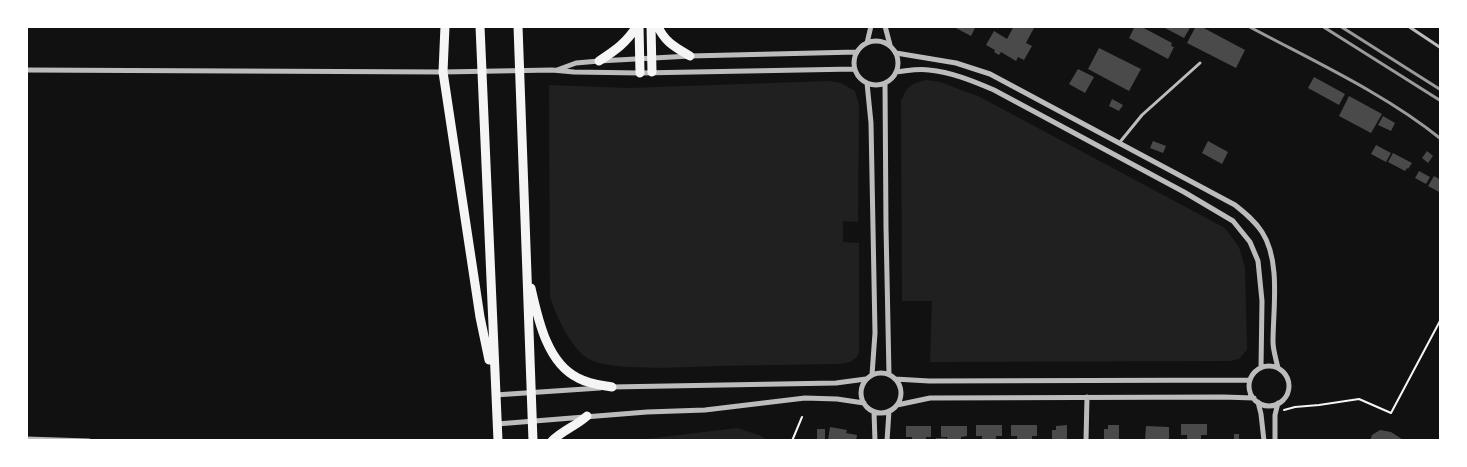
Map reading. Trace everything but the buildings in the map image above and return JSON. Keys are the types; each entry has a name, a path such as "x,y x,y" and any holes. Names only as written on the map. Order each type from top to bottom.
{"main road":[{"path":"445,26 446,72 480,317 495,384"},
{"path":"480,26 498,441"},
{"path":"518,26 532,441"},
{"path":"518,63 522,26"},
{"path":"638,26 640,73"},
{"path":"599,61 620,48 638,26"},
{"path":"651,26 652,72"},
{"path":"658,26 661,35 668,43 690,56"},
{"path":"526,268 536,310 547,341 557,361 579,379 612,387"},
{"path":"552,441 587,416"}],"street":[{"path":"871,26 867,42 857,52 854,60 858,74 867,83 873,85 886,83 896,72 898,62 896,53 890,45 885,26"},
{"path":"867,42 880,41 890,45"},
{"path":"554,70 576,63 599,61 690,56 857,52"},
{"path":"896,53 956,63 990,74 1235,205 1263,233 1272,257 1274,283 1273,344 1278,368"},
{"path":"26,70 446,72 554,70 640,73 855,68"},
{"path":"896,72 915,70 939,71 994,90 1184,192 1233,221 1250,242 1258,261 1262,301 1261,368"},
{"path":"867,83 871,123 874,324 872,375"},
{"path":"886,83 889,375"},
{"path":"1269,366 1278,368 1288,381 1288,390 1284,398 1278,403 1264,405 1250,393 1250,380 1254,372 1261,368 1269,366"},
{"path":"495,395 612,387 836,383 866,379 872,375 883,373 889,375 898,383 901,394 897,405"},
{"path":"864,403 861,391 866,379"},
{"path":"895,379 929,381 1250,380"},
{"path":"1086,397 1086,441"},
{"path":"497,424 587,416 705,410 805,398 836,398 864,403 874,412 879,413 889,411 897,405 930,398 1223,397 1256,400"},
{"path":"1256,400 1262,414 1264,441"},
{"path":"1275,441 1275,414 1278,403"},
{"path":"887,441 889,411"},
{"path":"874,412 876,441"},
{"path":"26,440 89,441"}],"lane":[{"path":"1408,26 1441,48"},
{"path":"1120,142 1142,115 1200,63"}],"path":[{"path":"1275,414 1295,407 1359,398 1391,413 1441,319"},
{"path":"792,441 802,418"}],"shaded area":[{"path":"926,80 940,82 980,97 1225,228 1239,247 1245,267 1247,350 1239,359 1230,361 930,362 932,301 902,301 901,101 910,86"},
{"path":"828,81 841,83 855,91 859,105 858,222 843,221 843,242 859,243 859,353 855,358 838,364 649,368 597,362 581,353 564,330 550,297 549,85 628,88"},
{"path":"737,428 762,436 767,441 629,441"}],"railway":[{"path":"1248,26 1372,92 1419,122 1441,139"},
{"path":"1322,26 1441,101"},
{"path":"1340,26 1441,90"}]}
